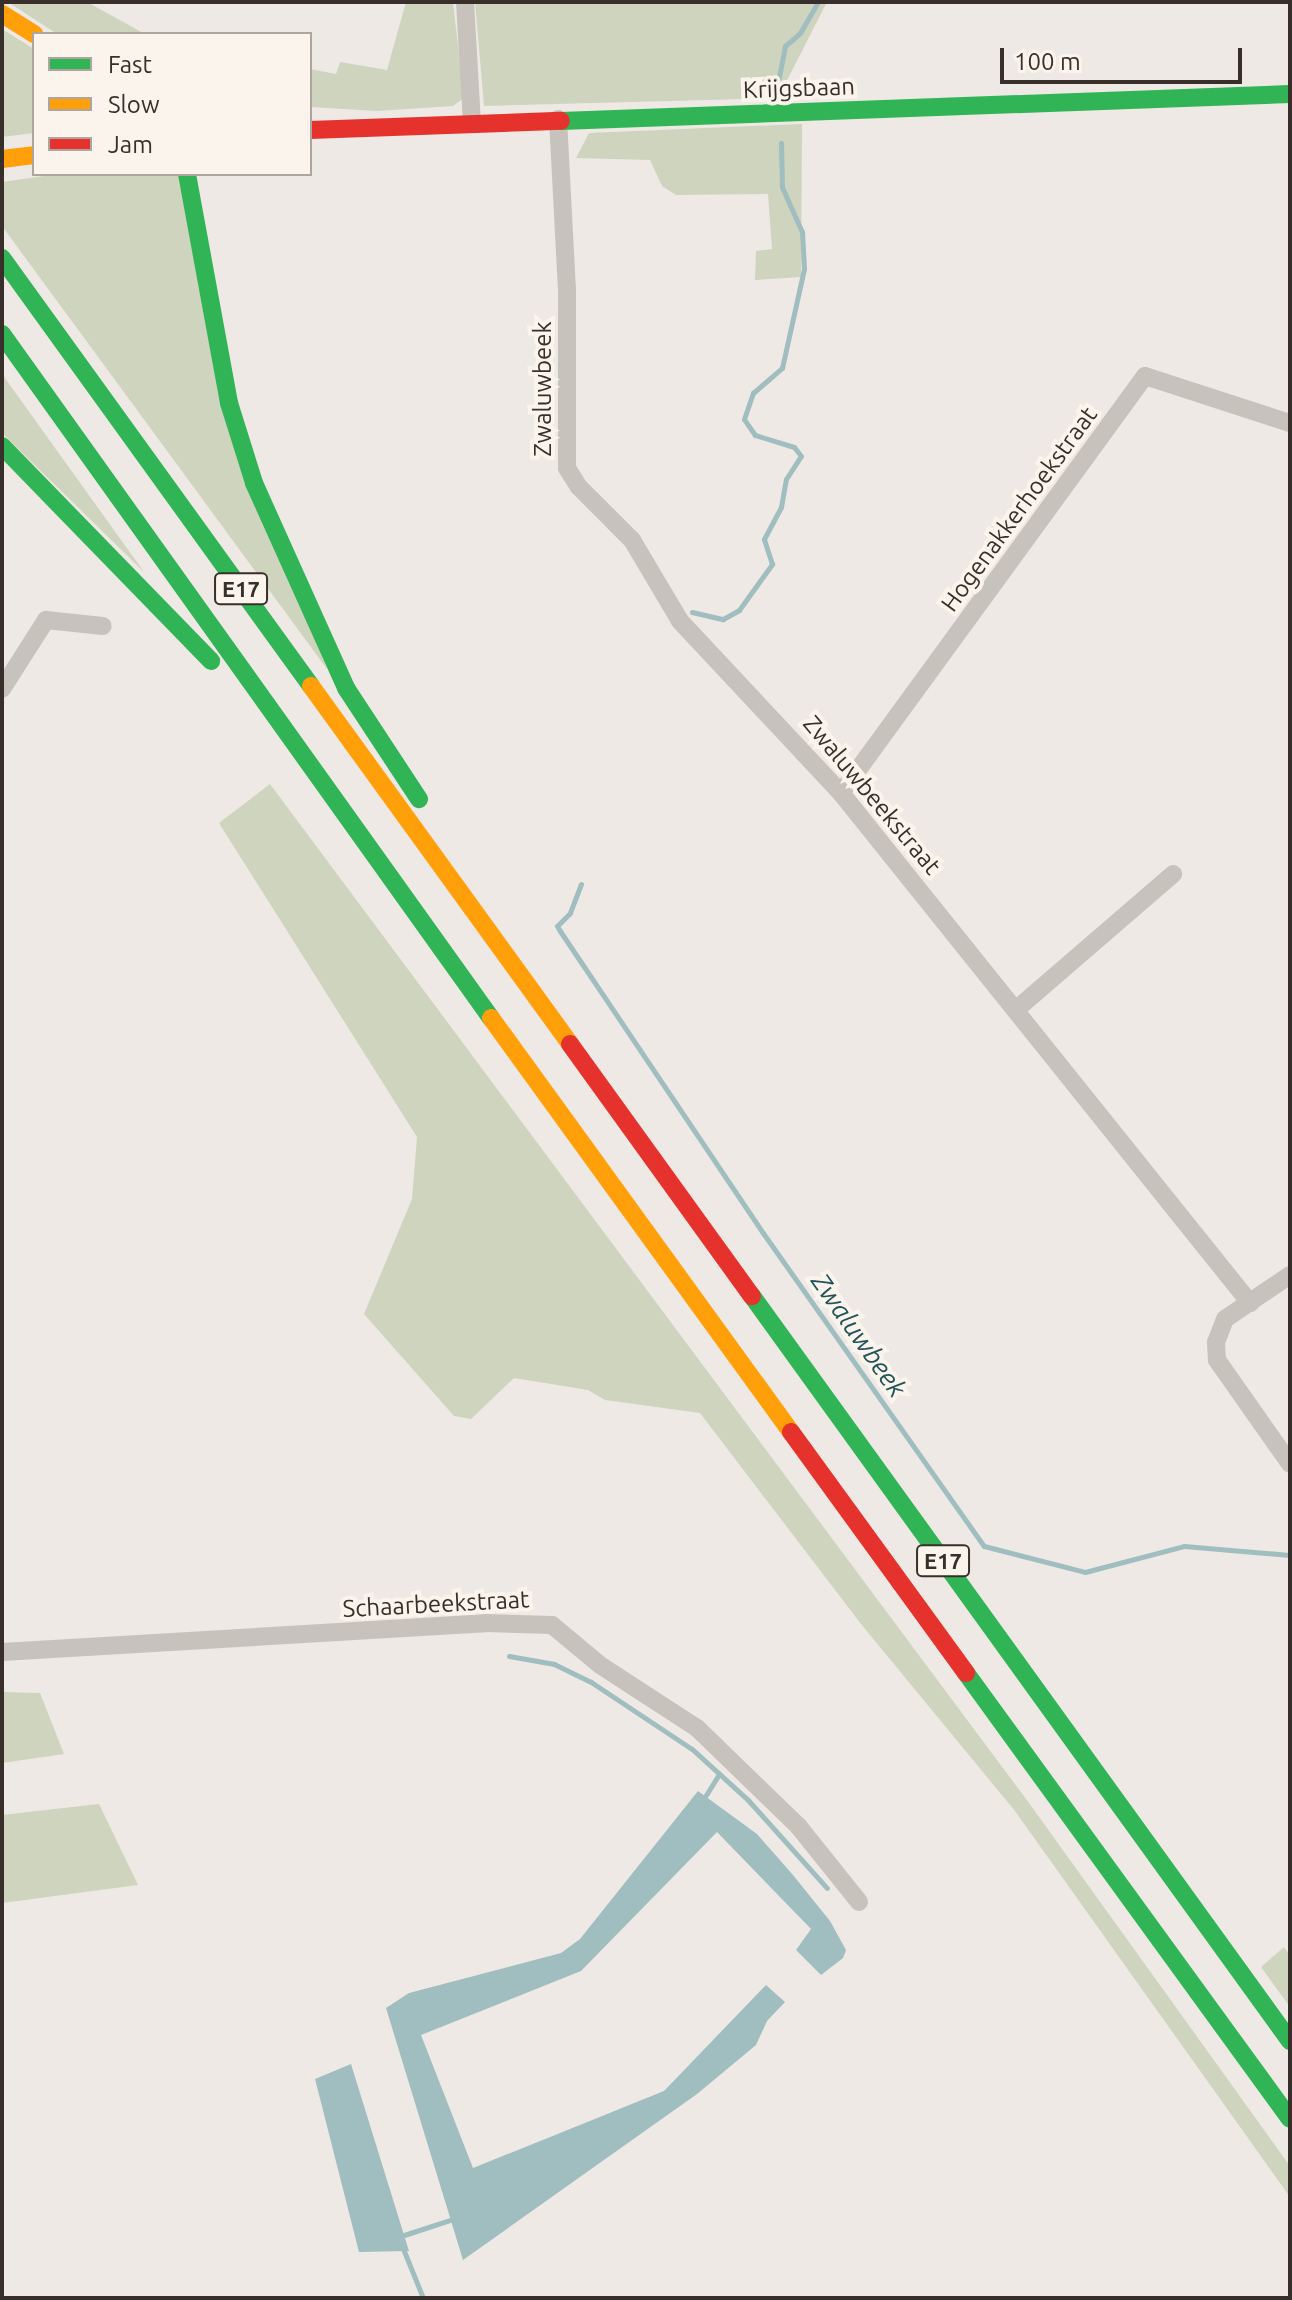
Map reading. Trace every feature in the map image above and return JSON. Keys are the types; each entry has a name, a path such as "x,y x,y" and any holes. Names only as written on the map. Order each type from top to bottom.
{"main road":[{"path":"2,14 32,33"},
{"name":"Krijgsbaan","path":"312,130 1290,94"},
{"path":"2,159 32,156"},
{"path":"187,176 229,403 284,561 346,688 463,866 479,920"},
{"name":"E17","path":"2,258 1290,2041"},
{"name":"E17","path":"2,334 308,767 1290,2119"},
{"path":"2,446 132,575 308,767"}],"street":[{"path":"465,2 472,123"},
{"name":"Zwaluwbeek","path":"558,119 567,289 567,468 579,487 632,540 680,621"},
{"name":"Hogenakkerhoekstraat","path":"841,793 1145,376 1290,423"},
{"path":"2,689 46,620 103,626"},
{"name":"Zwaluwbeekstraat","path":"680,621 841,793 1018,1008 1250,1303"},
{"path":"1018,1008 1173,874"},
{"path":"1290,1275 1225,1319 1216,1342 1217,1360 1290,1464"},
{"name":"Schaarbeekstraat","path":"2,1652 485,1623 552,1625 600,1665 697,1728 799,1827 859,1902"}],"green space":[{"path":"8,2 87,2 141,32 54,32"},
{"path":"406,2 453,2 464,98 453,106 377,111 312,107 312,69 336,74 340,62 387,70"},
{"path":"475,2 827,2 778,98 484,106"},
{"path":"2,29 32,48 32,133 2,137"},
{"path":"802,124 801,277 755,280 756,251 772,249 768,194 676,195 662,186 650,160 576,158 589,133"},
{"path":"44,176 180,176 221,403 327,669 2,226 2,182"},
{"path":"2,374 144,572 2,433"},
{"path":"270,784 1029,1803 1290,2166 1290,2197 1015,1811 861,1624 700,1413 605,1400 588,1390 514,1378 471,1419 454,1416 364,1314 412,1199 417,1137 219,823"},
{"path":"2,1692 40,1693 64,1754 2,1763"},
{"path":"99,1804 138,1885 2,1903 2,1815"},
{"path":"1284,1947 1290,1955 1290,2007 1261,1967"}],"water":[{"path":"698,1791 757,1834 793,1875 830,1921 846,1950 843,1958 821,1975 796,1950 811,1929 717,1832 581,1971 421,2035 473,2168 664,2091 766,1985 785,2002 767,2021 756,2045 697,2094 463,2260 386,2008 409,1993 561,1953 580,1939"},
{"path":"351,2064 409,2251 359,2252 315,2079"}],"waterway":[{"name":"Zwaluwbeek","path":"778,82 785,46 800,33 818,2"},
{"name":"Zwaluwbeek","path":"692,612 723,619 739,610 772,564 764,539 781,507 786,479 801,456 794,447 755,435 744,419 753,393 782,368 804,269 802,232 782,187 781,143"},
{"name":"Zwaluwbeek","path":"581,884 570,913 557,926 560,931 763,1233 984,1546 1085,1572 1184,1546 1290,1555"},
{"path":"509,1656 554,1664 591,1682 692,1749 748,1800 827,1888"},
{"path":"706,1795 719,1774"},
{"path":"404,2235 450,2220"},
{"path":"404,2251 423,2298"}],"traffic: fast":[{"path":"561,121 1290,94"},
{"path":"187,176 229,403 254,483 346,688 419,799"},
{"path":"2,258 311,686"},
{"path":"2,334 491,1018"},
{"path":"2,446 211,661"},
{"path":"752,1296 1290,2041"},
{"path":"966,1673 1290,2119"}],"traffic: slow":[{"path":"2,14 32,33"},
{"path":"2,159 32,155"},
{"path":"311,686 570,1044"},
{"path":"491,1018 791,1432"}],"traffic: jam":[{"path":"312,130 561,121"},
{"path":"570,1044 752,1296"},
{"path":"791,1432 966,1673"}]}
